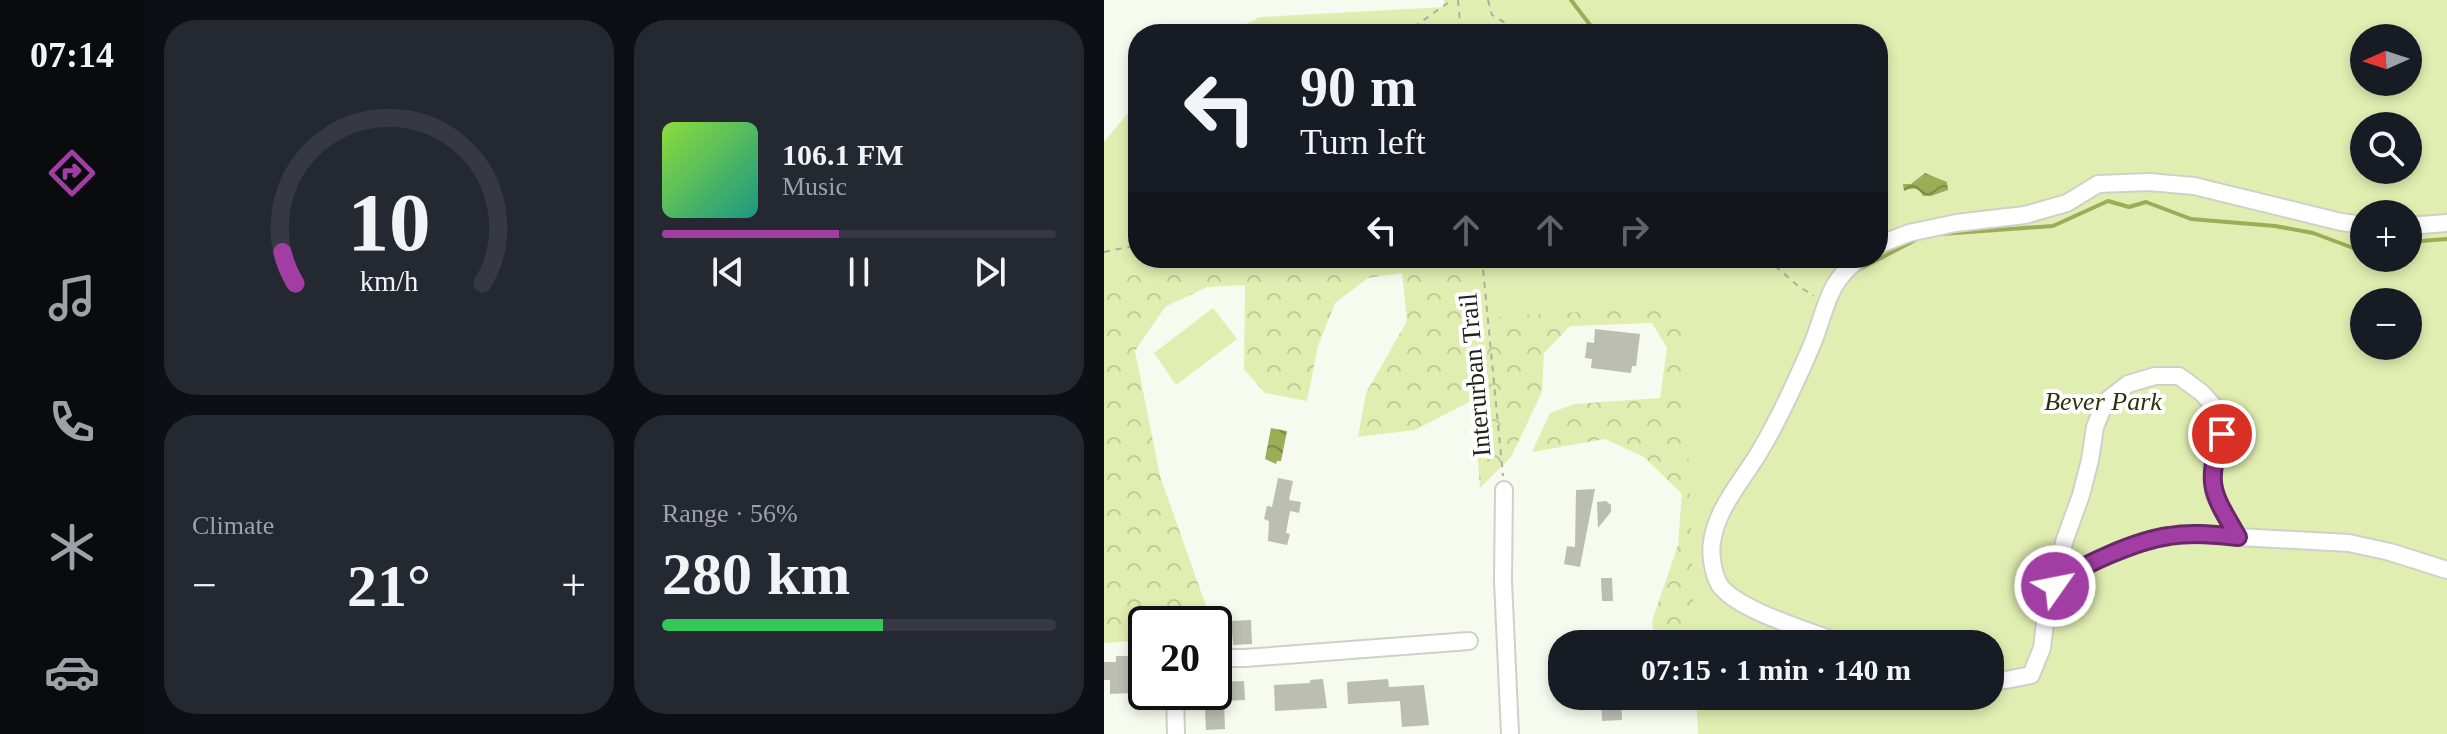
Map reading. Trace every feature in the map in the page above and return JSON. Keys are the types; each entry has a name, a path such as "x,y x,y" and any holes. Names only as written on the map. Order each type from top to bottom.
{"street":[{"path":"1888,241 1909,233 1956,223 2025,215 2067,203 2098,184 2149,182 2194,186 2350,223"},
{"path":"2422,225 2447,223"},
{"path":"1809,630 1739,602 1720,585 1712,563 1712,542 1724,507 1760,451 1791,393 1815,337 1828,293 1846,268"},
{"path":"2004,680 2031,675 2042,648 2046,615 2064,542 2081,495 2095,427 2105,402 2128,384 2155,376 2179,376 2202,393 2219,412 2222,434 2212,465 2214,494 2238,537"},
{"path":"1504,490 1503,581 1510,734"},
{"path":"2055,586 2068,574 2095,561 2167,536 2202,534 2349,543 2447,570"},
{"path":"1232,658 1469,641"},
{"path":"1175,710 1176,734"}],"path":[{"path":"1418,24 1452,0"},
{"path":"1458,0 1460,24"},
{"path":"1488,0 1492,15 1507,24"},
{"path":"1104,252 1128,247"},
{"name":"Interurban Trail","path":"1483,268 1504,490"},
{"path":"1777,268 1826,303"}],"green space":[{"name":"Bever Park","path":"1444,0 2447,0 2447,734 1698,734 1697,710 2004,710 2004,630 1695,630 1683,306 1464,319 1463,268 1888,268 1888,24 1246,24 1260,17 1444,7"},
{"path":"1128,113 1128,264 1104,265 1104,142"},
{"path":"1104,190 1128,238 1128,268 1839,268 1796,630 1653,630 1652,621 1678,545 1682,494 1644,457 1605,439 1532,452 1550,413 1574,404 1660,398 1667,348 1652,323 1570,326 1544,353 1542,392 1511,457 1480,488 1473,400 1415,430 1358,437 1366,393 1407,321 1402,273 1368,278 1335,303 1318,346 1307,401 1265,393 1244,369 1245,285 1207,287 1165,307 1135,351 1160,476 1206,606 1128,606 1128,641 1104,643"},
{"path":"1213,308 1237,339 1176,385 1154,353"}],"water":[{"path":"1925,173 1947,182 1948,190 1931,196 1923,196 1915,189 1904,191 1903,184 1911,184"},
{"path":"1271,428 1287,431 1281,461 1276,464 1265,459"}],"building":[{"path":"1595,329 1640,334 1636,366 1632,366 1631,373 1591,368 1592,359 1585,358 1587,342 1594,343"},
{"path":"1278,478 1293,481 1289,500 1301,502 1299,513 1290,511 1287,545 1268,541 1269,521 1264,519 1267,506 1272,507"},
{"path":"1595,489 1580,567 1564,564 1567,546 1575,547 1576,490"},
{"path":"1606,501 1611,505 1611,512 1598,528 1597,502"},
{"path":"1601,578 1612,578 1613,601 1602,601"},
{"path":"1251,620 1252,644 1233,645 1232,621"},
{"path":"1116,656 1128,656 1128,693 1110,694 1110,680 1104,680 1104,662 1116,662"},
{"path":"1323,679 1327,708 1275,711 1274,685"},
{"path":"1388,679 1389,687 1424,685 1429,725 1402,727 1400,701 1348,704 1347,682"},
{"path":"1232,681 1244,681 1245,700 1232,701"},
{"path":"1205,710 1224,710 1225,729 1206,730"},
{"path":"1602,710 1622,710 1622,720 1602,721"}],"waterway":[{"path":"1571,0 1589,24"},
{"path":"1942,234 2053,226 2108,201 2129,207 2146,202 2191,219 2275,226 2313,233 2350,247"},
{"path":"1888,254 1921,237"},
{"path":"2422,241 2447,239"},
{"path":"1858,270 1862,268"}],"route":[{"path":"2055,586 2068,574 2095,561 2167,536 2202,534 2238,537 2214,494 2212,465 2222,434"}]}
